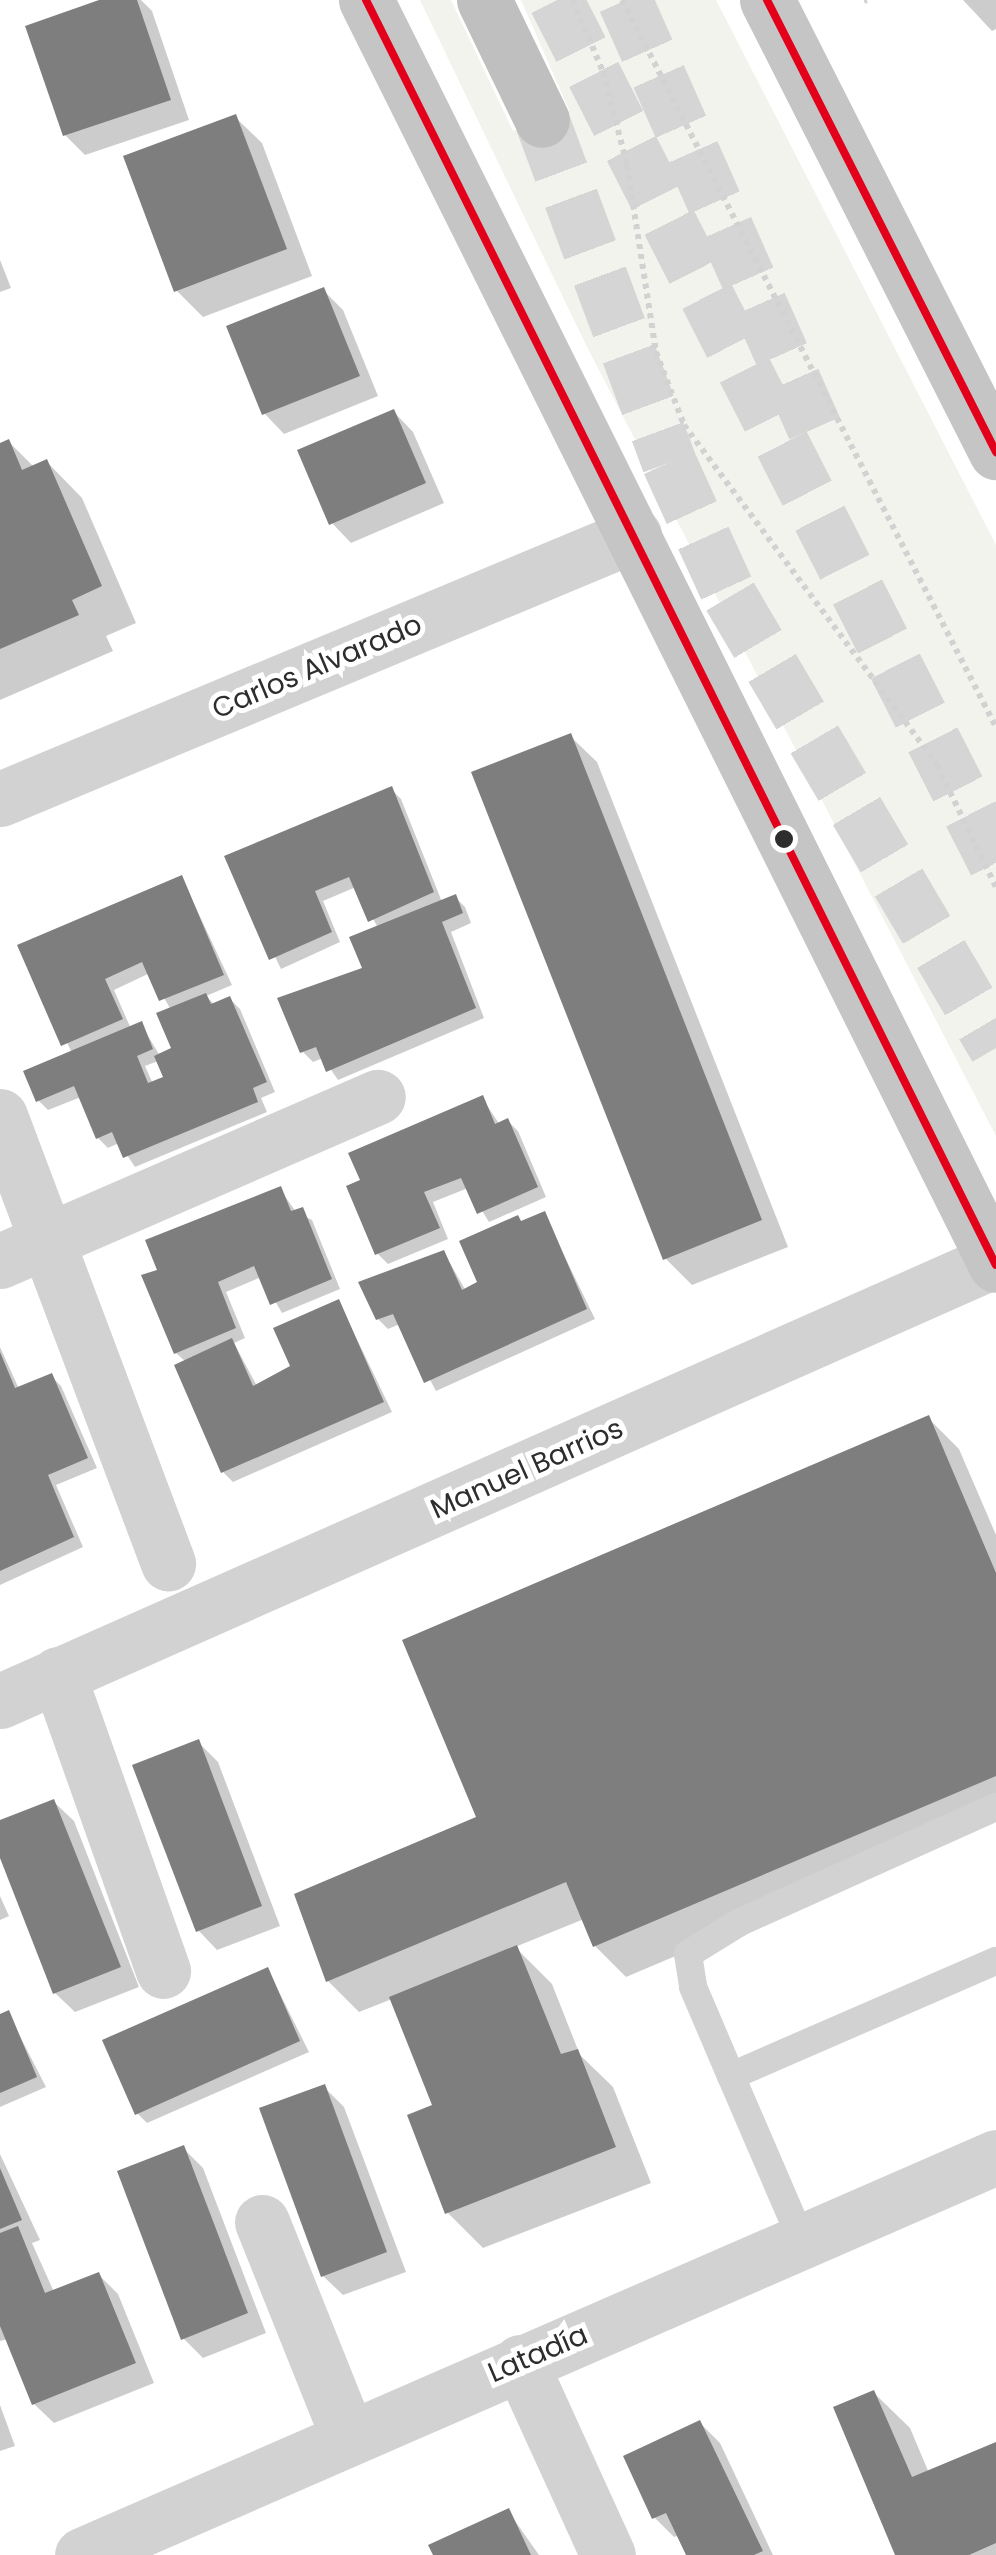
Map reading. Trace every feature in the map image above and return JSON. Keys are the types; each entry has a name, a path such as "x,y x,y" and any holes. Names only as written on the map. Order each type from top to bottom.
{"highway":[{"path":"484,0 542,120"}],"main road":[{"path":"366,0 995,1263"},
{"path":"768,0 996,452"}],"street":[{"name":"Carlos Alvarado","path":"0,799 634,535"},
{"path":"23,1251 378,1097"},
{"path":"0,1116 23,1251 168,1564"},
{"name":"Manuel Barrios","path":"0,1701 995,1263"},
{"path":"58,1674 163,1971"},
{"name":"Latadía","path":"82,2555 996,2157"},
{"path":"262,2222 348,2438"},
{"path":"520,2362 608,2555"}],"lane":[{"path":"802,2240 694,1987 688,1954 740,1922 996,1807"},
{"path":"731,2076 996,1960"}],"path":[{"path":"572,0 603,72 627,165 656,352 684,426 906,719 937,765 996,886"},
{"path":"622,0 996,727"}],"shaded area":[{"path":"420,0 451,0 513,131 569,110 521,0 716,0 996,545 996,1136 586,345"}],"building":[{"path":"99,0 137,0 171,100 63,136 25,26"},
{"path":"236,114 287,249 174,292 123,156"},
{"path":"324,287 360,376 262,415 226,326"},
{"path":"394,409 426,483 329,525 297,450"},
{"path":"9,439 22,470 47,459 102,586 72,600 79,615 0,649 0,443"},
{"path":"571,733 762,1220 663,1260 471,772"},
{"path":"392,786 434,892 368,922 349,877 315,891 332,932 269,960 224,856"},
{"path":"182,875 224,975 159,1001 142,962 105,979 123,1019 61,1046 17,945"},
{"path":"456,894 463,913 442,922 476,1008 326,1072 316,1047 300,1053 277,998 362,968 349,937"},
{"path":"206,993 211,1004 230,996 267,1082 253,1088 258,1102 123,1158 112,1132 96,1139 74,1086 36,1102 23,1071 142,1021 153,1049 137,1056 148,1083 163,1077 154,1056 171,1048 156,1013"},
{"path":"483,1095 495,1124 508,1118 538,1187 477,1214 461,1178 424,1192 440,1228 375,1255 346,1186 360,1180 348,1153"},
{"path":"281,1186 291,1211 303,1207 332,1279 270,1305 254,1266 218,1282 236,1328 174,1354 141,1275 157,1270 145,1240"},
{"path":"545,1211 587,1309 424,1383 393,1314 376,1320 358,1282 444,1250 462,1290 477,1282 459,1241 518,1215 521,1221"},
{"path":"339,1299 384,1402 221,1473 174,1365 232,1338 253,1386 290,1366 273,1328"},
{"path":"0,1352 15,1388 52,1373 88,1458 48,1475 74,1537 0,1571"},
{"path":"929,1415 996,1573 996,1776 593,1947 566,1882 326,1982 294,1894 476,1817 402,1640"},
{"path":"199,1739 262,1906 196,1932 132,1765"},
{"path":"54,1799 121,1967 53,1994 0,1858 0,1820"},
{"path":"517,1945 561,2054 578,2049 616,2147 445,2214 407,2115 432,2105 389,1997"},
{"path":"268,1967 300,2041 135,2115 102,2040"},
{"path":"9,2010 37,2077 0,2093 0,2014"},
{"path":"325,2084 387,2252 321,2277 259,2108"},
{"path":"184,2145 248,2313 181,2340 117,2171"},
{"path":"0,2168 22,2220 0,2229"},
{"path":"18,2226 45,2293 99,2272 136,2363 32,2405 0,2326 0,2233"},
{"path":"874,2390 912,2477 996,2442 996,2543 969,2555 895,2555 833,2407"},
{"path":"700,2420 763,2551 754,2555 686,2555 666,2513 652,2519 623,2456"},
{"path":"509,2508 531,2555 433,2555 428,2545"}],"tunnel":[{"path":"556,0 996,863"},
{"path":"625,0 815,428"},
{"path":"542,120 669,462 730,596 996,1047"}],"transit line":[{"path":"366,0 996,1265"},
{"path":"767,0 996,452"}]}
